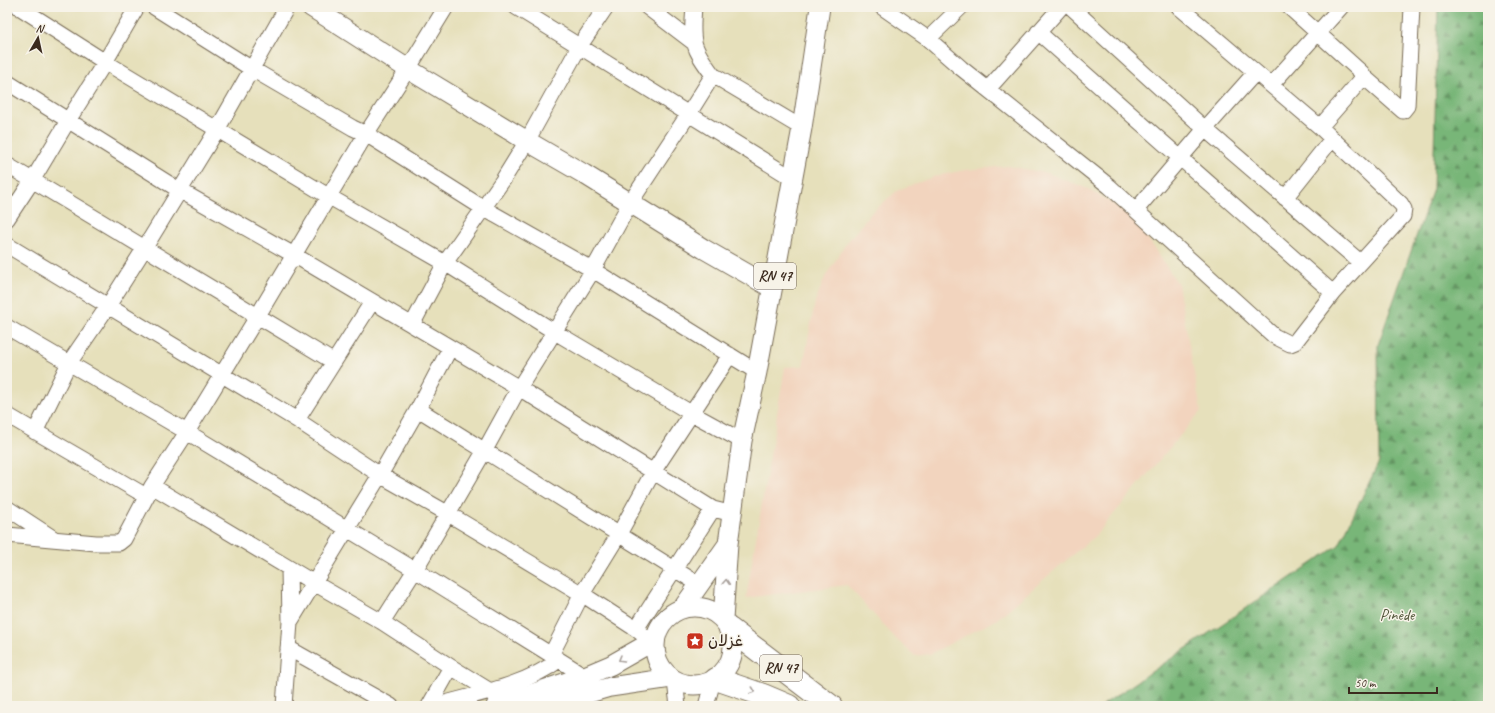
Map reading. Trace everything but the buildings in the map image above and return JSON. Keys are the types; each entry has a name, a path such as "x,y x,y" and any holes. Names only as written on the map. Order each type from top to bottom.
{"highway":[{"name":"RN 47","path":"727,625 831,706"},
{"name":"RN 47","path":"715,680 763,695 789,706"}],"main road":[{"path":"311,7 408,69 704,249 772,288"},
{"name":"RN 47","path":"727,625 728,544 742,442 757,372 802,128 820,7"},
{"name":"RN 47","path":"682,609 728,544"},
{"path":"693,607 704,608 714,613 727,625 733,640 734,651 725,672 715,680 694,686 684,684 673,679 663,670 658,661 654,641 664,621 673,614 682,609 693,607"},
{"path":"495,700 585,676 610,666 654,641"},
{"path":"545,706 610,687 673,679"}],"street":[{"path":"19,7 105,62 218,128 328,196 445,263 555,332 742,442"},
{"path":"7,220 105,62 136,7"},
{"path":"154,7 252,69 353,128 366,134 483,208 593,270 757,372"},
{"path":"35,432 68,363 108,306 144,249 218,128 287,7"},
{"path":"7,535 96,543 120,543 127,535 149,491 257,317 366,134 446,7"},
{"path":"516,7 688,115 792,178"},
{"path":"412,325 445,263 503,180 527,141 579,47 606,7"},
{"path":"647,7 693,42"},
{"path":"694,7 693,42 701,59 713,75 802,128"},
{"path":"928,39 961,7"},
{"path":"988,89 1061,7"},
{"path":"1071,7 1205,128 1360,262"},
{"path":"886,8 928,39 961,68 1103,181 1274,336 1290,344 1295,342 1333,293 1403,216 1404,209 1401,204 1320,127 1179,7"},
{"path":"1290,7 1362,73 1363,76 1403,111 1407,106 1410,9"},
{"path":"1271,85 1341,7"},
{"path":"1038,32 1333,293"},
{"path":"1136,210 1205,128 1255,73"},
{"path":"382,622 485,450 520,388 593,270 630,203 713,75"},
{"path":"1320,127 1363,76"},
{"path":"7,82 69,119 179,190 294,255 520,388 713,509 733,514"},
{"path":"1285,198 1332,139"},
{"path":"7,165 144,249 334,362"},
{"path":"7,245 297,420 380,475 447,513 582,594 654,641"},
{"path":"297,420 372,302"},
{"path":"7,326 187,432 585,676"},
{"path":"290,622 380,475 450,348"},
{"path":"434,706 495,700 531,676 548,669 555,658 582,594 619,534 653,472 730,355"},
{"path":"418,408 700,585"},
{"path":"7,415 35,432 149,491 289,568 382,622 450,667 495,700"},
{"path":"7,508 55,539"},
{"path":"636,630 713,509"},
{"path":"284,706 290,622 289,568"},
{"path":"288,648 391,706"},
{"path":"429,706 450,667"},
{"path":"673,679 678,706"},
{"path":"706,706 715,680"}],"shaded area":[{"path":"1008,166 1047,173 1086,188 1121,208 1143,231 1178,284 1201,411 1096,535 996,620 930,654 915,656 897,640 847,585 746,598 785,367 803,366 815,302 825,277 845,245 871,213 898,190 936,176 965,170"}],"green space":[{"name":"Pinède","path":"1438,7 1488,7 1488,706 1101,706 1339,545 1379,462 1378,345 1433,189"}],"place":[{"name":"غزلان","path":"695,641"}]}
